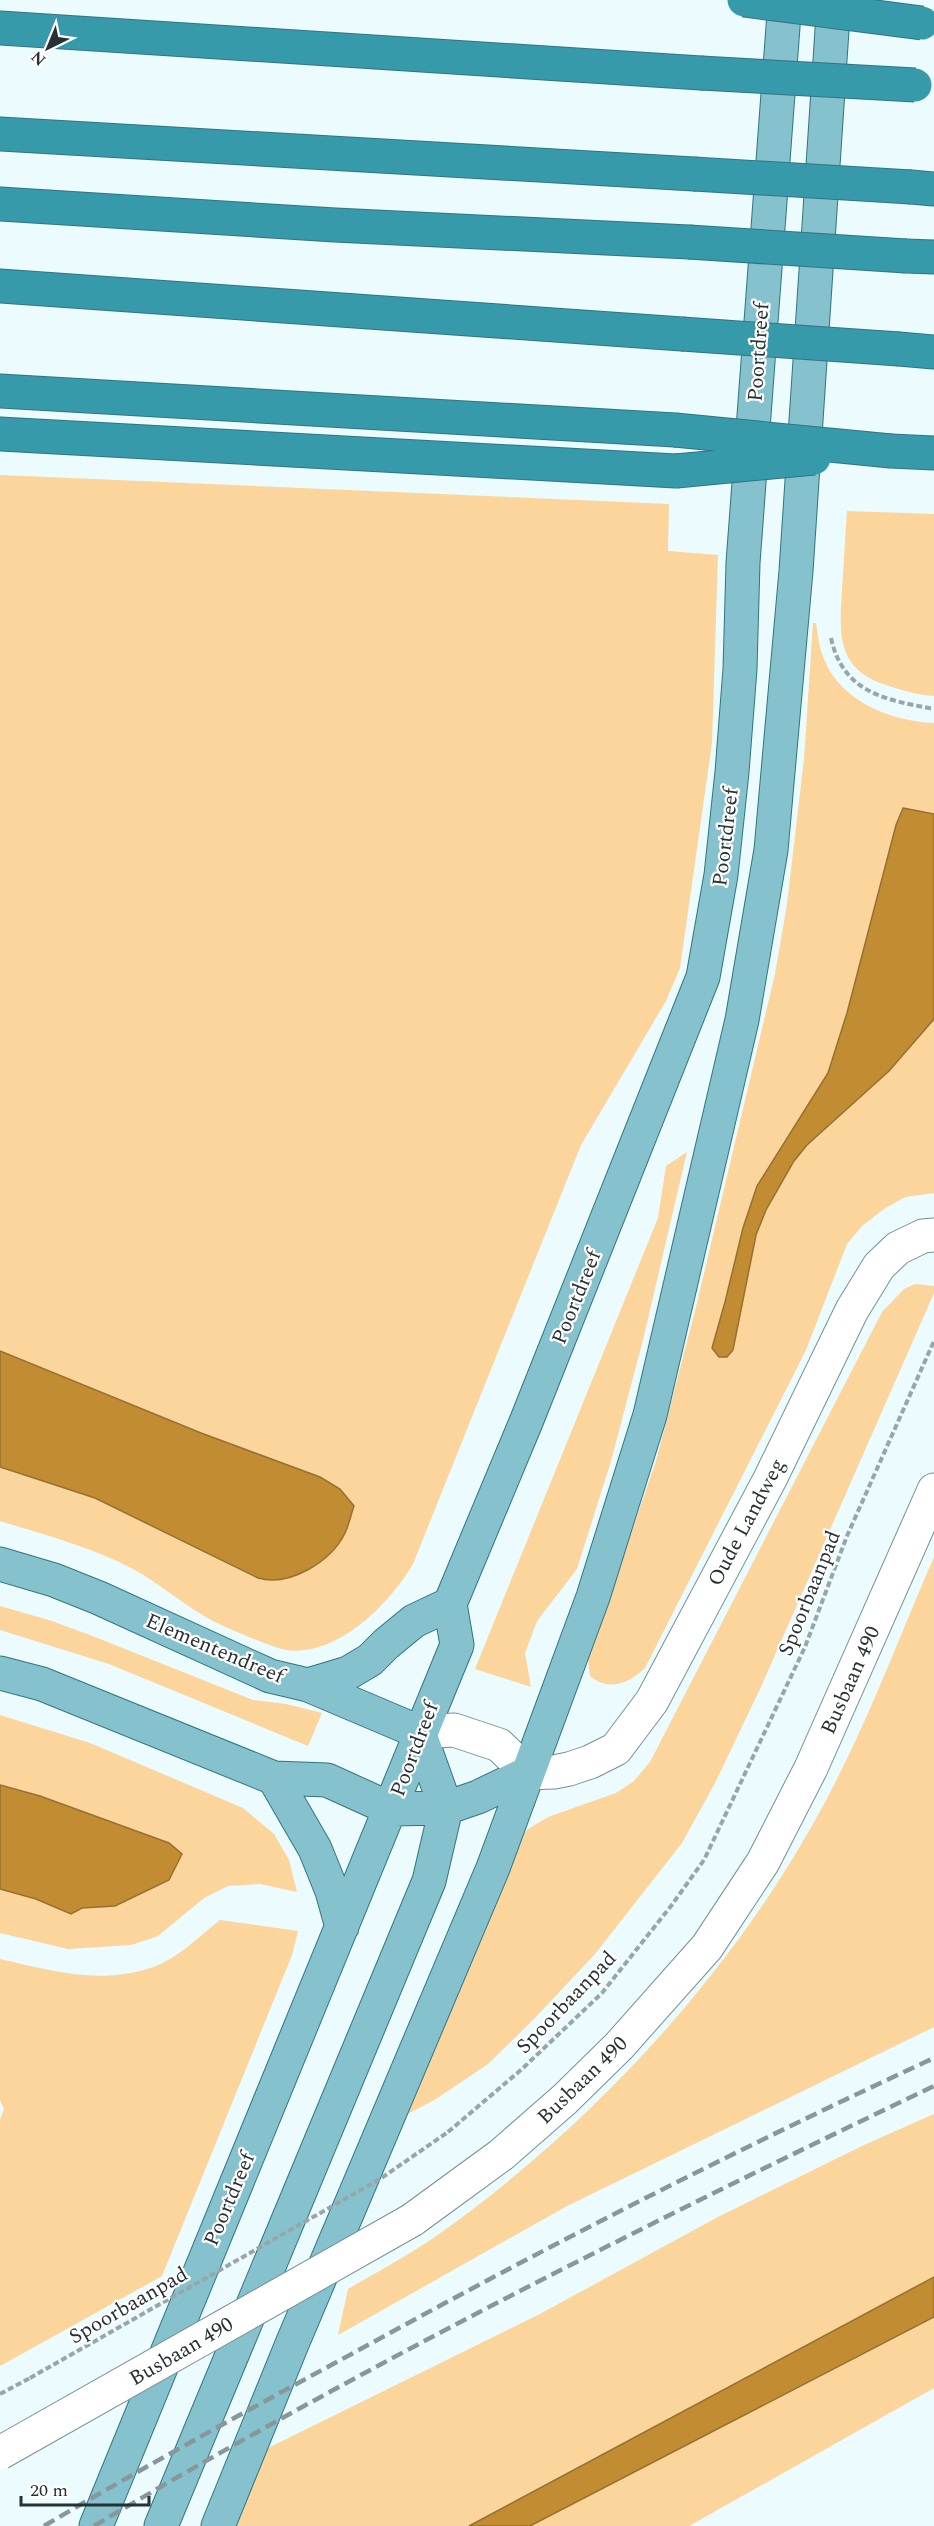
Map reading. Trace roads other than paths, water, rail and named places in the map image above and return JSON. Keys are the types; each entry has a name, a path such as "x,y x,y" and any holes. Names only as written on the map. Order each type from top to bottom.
{"highway":[{"path":"744,0 928,26"},
{"path":"0,28 924,85"},
{"path":"0,134 922,188"},
{"path":"0,204 335,225 920,256"},
{"path":"0,286 934,352"},
{"path":"0,391 675,430 891,451 934,453"},
{"path":"0,434 676,471 891,451"}],"main road":[{"name":"Poortdreef","path":"96,2526 391,1809 419,1732 457,1645 450,1604 526,1422 703,977 721,875 732,772 740,669 743,564 784,0"},
{"path":"218,2526 278,2376 493,1868 593,1597 650,1415 742,1020 771,850 797,559 834,0"},
{"name":"Elementendreef","path":"0,1564 54,1580 99,1598 270,1676 308,1685 419,1732"},
{"path":"308,1685 348,1672 363,1664 414,1621 450,1604"},
{"path":"0,1673 42,1684 274,1778 327,1780 391,1809 446,1808 478,1797 528,1773"},
{"path":"161,2526 429,1881 446,1808 419,1732"},
{"path":"274,1778 315,1849 332,1891 342,1927"}],"lane":[{"name":"Oude Landweg","path":"528,1773 569,1769 616,1749 652,1701 770,1479 862,1292 879,1266 898,1248 923,1236 934,1235"},
{"name":"Busbaan 490","path":"0,2453 412,2220 501,2155 565,2099 620,2046 706,1947 763,1862 811,1768 934,1490"},
{"path":"419,1732 454,1730 499,1745 528,1773"}],"railway":[{"path":"44,2526 211,2431 516,2265 724,2159 934,2058"},
{"path":"94,2526 196,2466 404,2352 721,2189 934,2086"}]}
